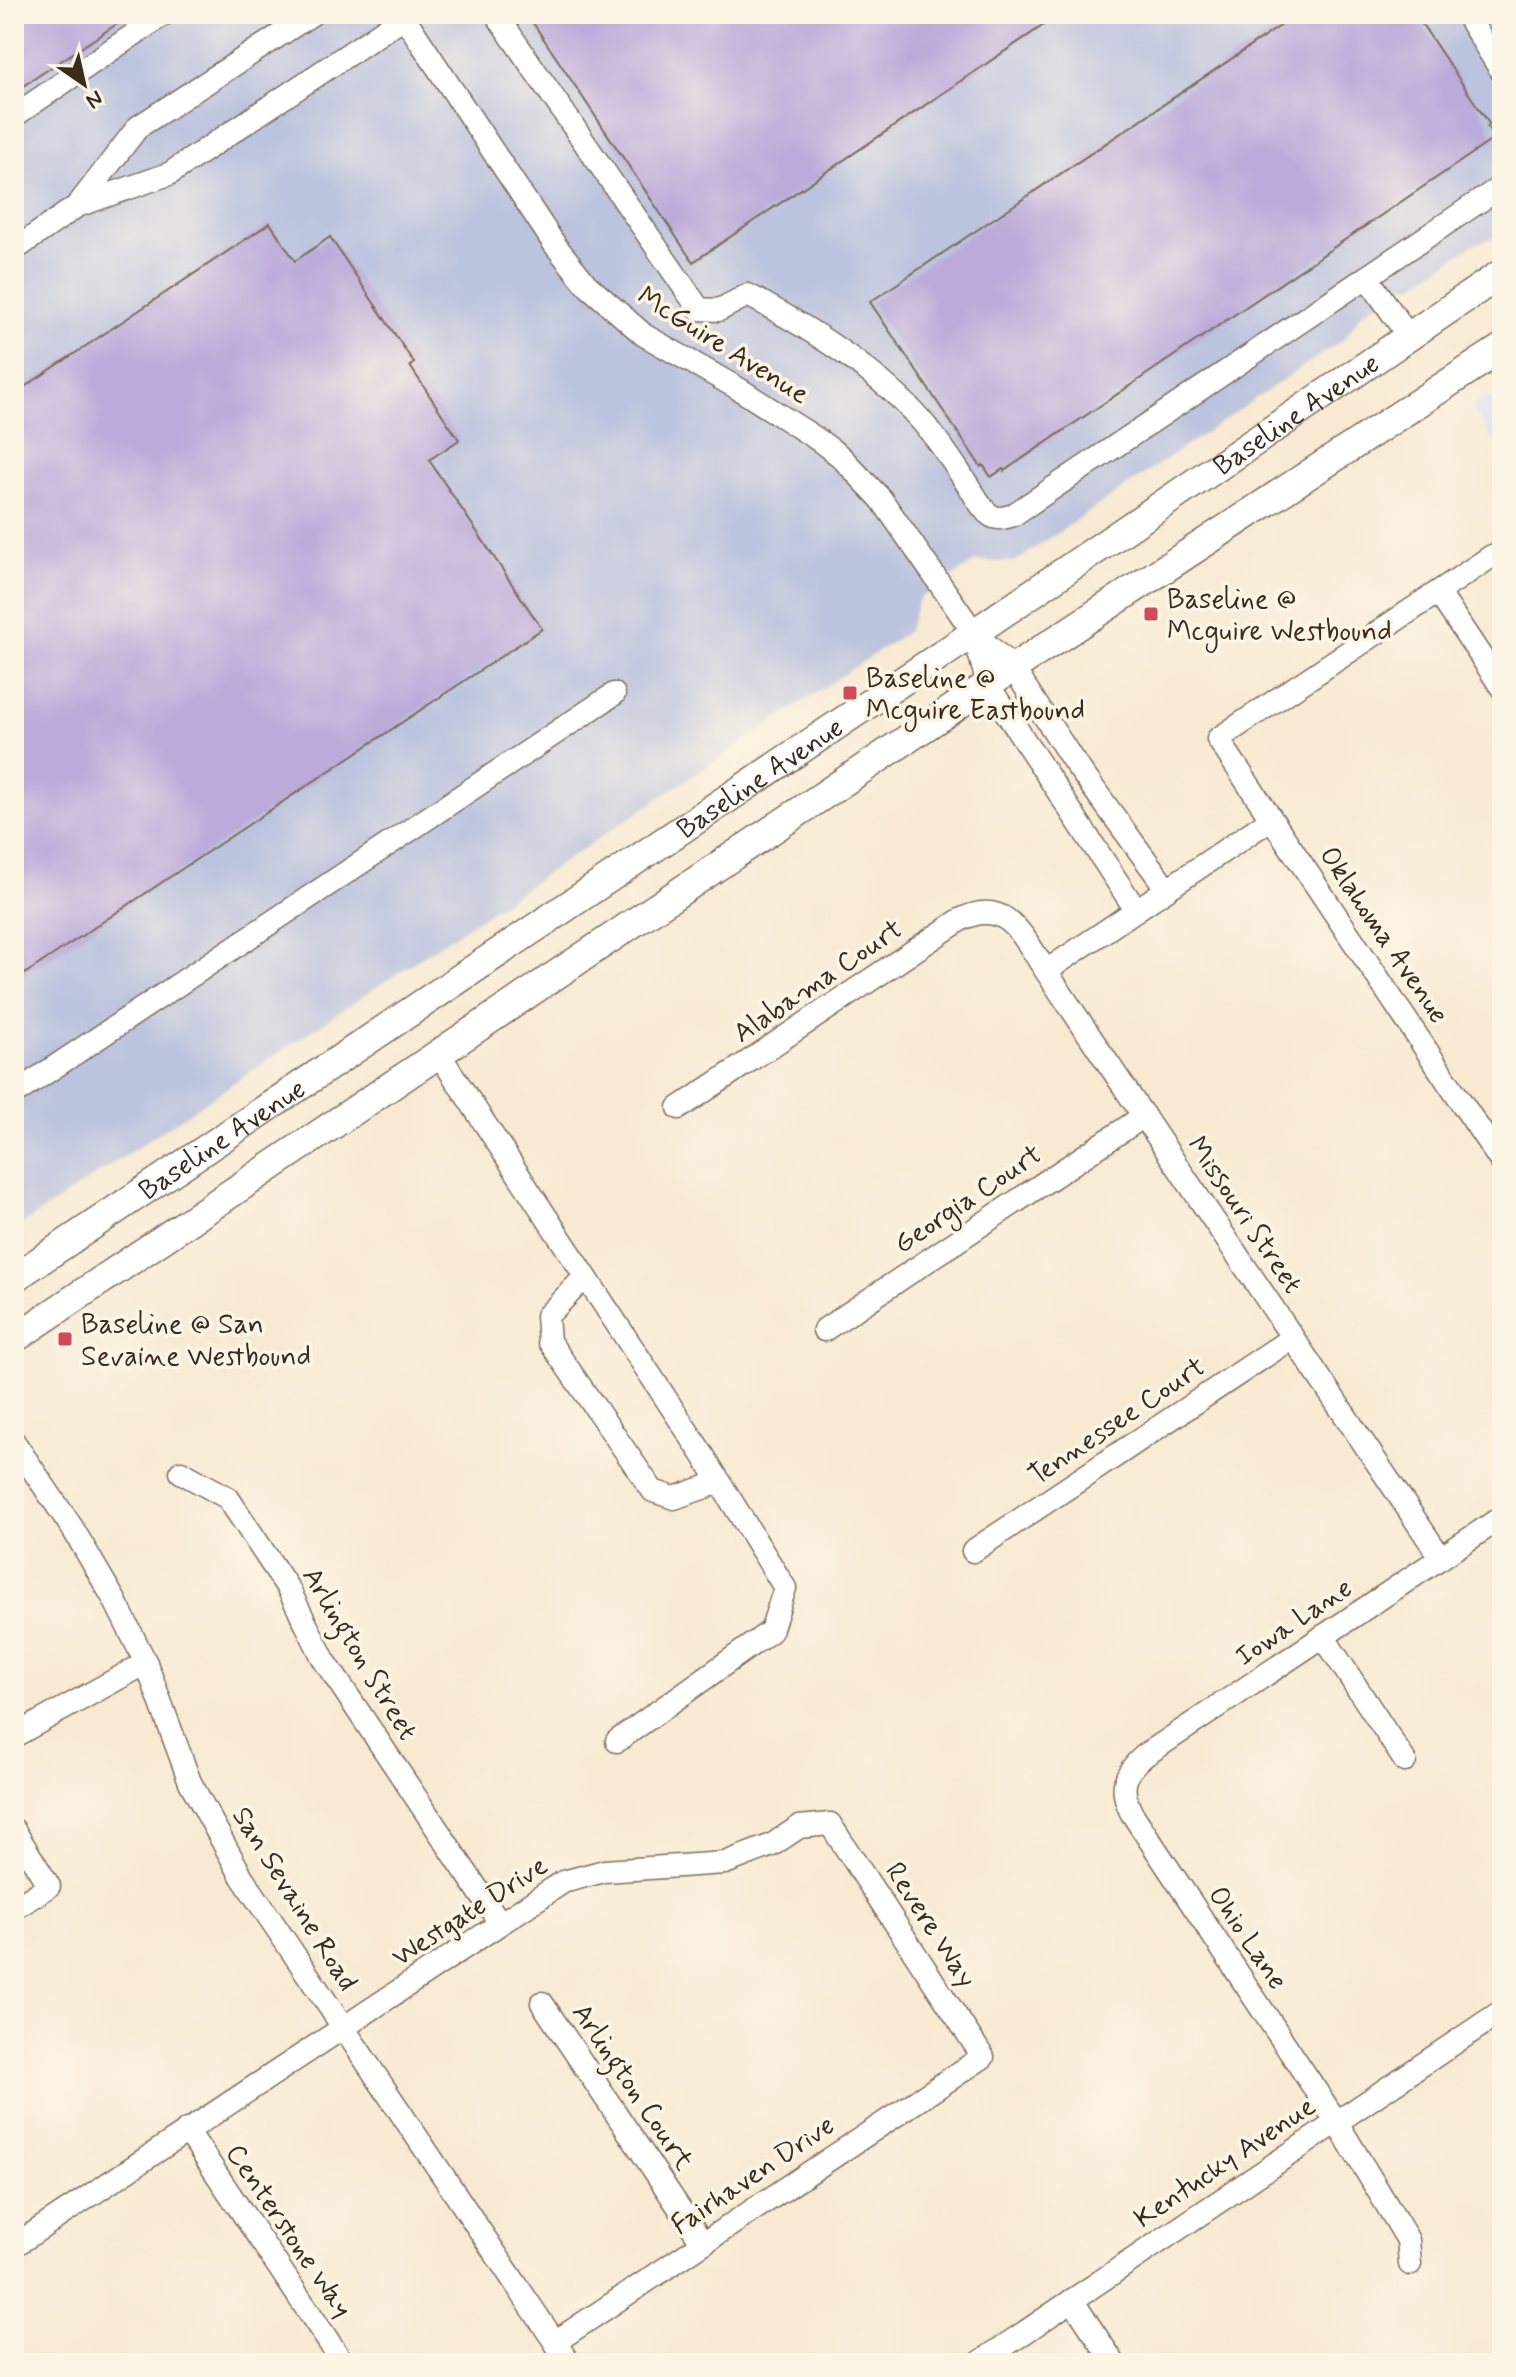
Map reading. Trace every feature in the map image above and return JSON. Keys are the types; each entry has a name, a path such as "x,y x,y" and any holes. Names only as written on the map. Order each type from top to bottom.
{"main road":[{"name":"Baseline Avenue","path":"14,1278 974,633 1502,273"},
{"name":"Baseline Avenue","path":"14,1339 1013,668 1502,348"}],"street":[{"path":"14,116 164,14"},
{"path":"77,206 138,127 312,14"},
{"path":"496,14 699,309 719,310 748,295 835,348 888,389 926,426 983,508 997,518 1013,515 1502,186"},
{"path":"1466,14 1502,72"},
{"path":"14,250 77,206 169,174 403,16"},
{"name":"McGuire Avenue","path":"403,16 555,245 587,285 644,335 761,403 840,456 881,499 974,633 1013,668 1072,759 1167,889"},
{"path":"1367,277 1409,337"},
{"path":"1502,555 1492,556 1438,592 1502,688"},
{"name":"Oklahoma Avenue","path":"1438,592 1218,739 1502,1163"},
{"name":"McGuire Avenue","path":"974,633 988,685 1136,910"},
{"path":"14,1094 614,694"},
{"path":"1046,971 1271,819"},
{"name":"Missouri Street","path":"993,911 1010,922 1046,971 1441,1558"},
{"name":"Alabama Court","path":"679,1108 960,920 975,913 993,911"},
{"path":"439,1054 720,1482 785,1588 771,1631 617,1741"},
{"name":"Georgia Court","path":"824,1330 1144,1116"},
{"path":"585,1277 547,1316 549,1341 653,1491 674,1498 720,1482"},
{"name":"Tennessee Court","path":"973,1551 1292,1338"},
{"name":"San Sevaine Road","path":"14,1442 87,1552 114,1599 146,1663 190,1782 242,1877 569,2363"},
{"name":"Arlington Street","path":"181,1472 228,1498 289,1590 324,1660 500,1923"},
{"name":"Iowa Lane","path":"1124,1781 1144,1756 1502,1517"},
{"path":"1323,1636 1405,1761"},
{"path":"14,1736 146,1663"},
{"name":"Ohio Lane","path":"1124,1781 1123,1791 1131,1812 1336,2121 1408,2240 1410,2264"},
{"name":"Westgate Drive","path":"14,2246 563,1882 604,1871 725,1863 772,1845 799,1827 830,1824"},
{"name":"Revere Way","path":"830,1824 983,2057"},
{"path":"14,1830 49,1886 14,1909"},
{"name":"Arlington Court","path":"542,2003 702,2242"},
{"name":"Kentucky Avenue","path":"979,2363 1502,2011"},
{"name":"Fairhaven Drive","path":"555,2342 983,2057"},
{"name":"Centerstone Way","path":"187,2130 343,2363"},
{"path":"1072,2300 1114,2363"}],"shaded area":[{"path":"14,14 1502,14 1502,235 1474,244 1412,286 1403,285 1361,314 1345,338 1015,562 976,561 919,599 907,632 14,1230"},
{"path":"1502,393 1502,453 1473,405"}],"building":[{"path":"14,14 132,14 14,92"},
{"path":"527,14 1060,14 693,262"},
{"path":"1298,14 1415,14 1490,125 1487,126 1495,138 991,477 983,465 981,467 870,302"},
{"path":"270,223 295,261 330,237 414,363 410,366 459,440 429,460 542,629 14,981 14,394"}],"place":[{"name":"Baseline @ Mcguire Westbound","path":"1151,614"},
{"name":"Baseline @ Mcguire Eastbound","path":"850,693"},
{"name":"Baseline @ San Sevaine Westbound","path":"65,1339"}]}
